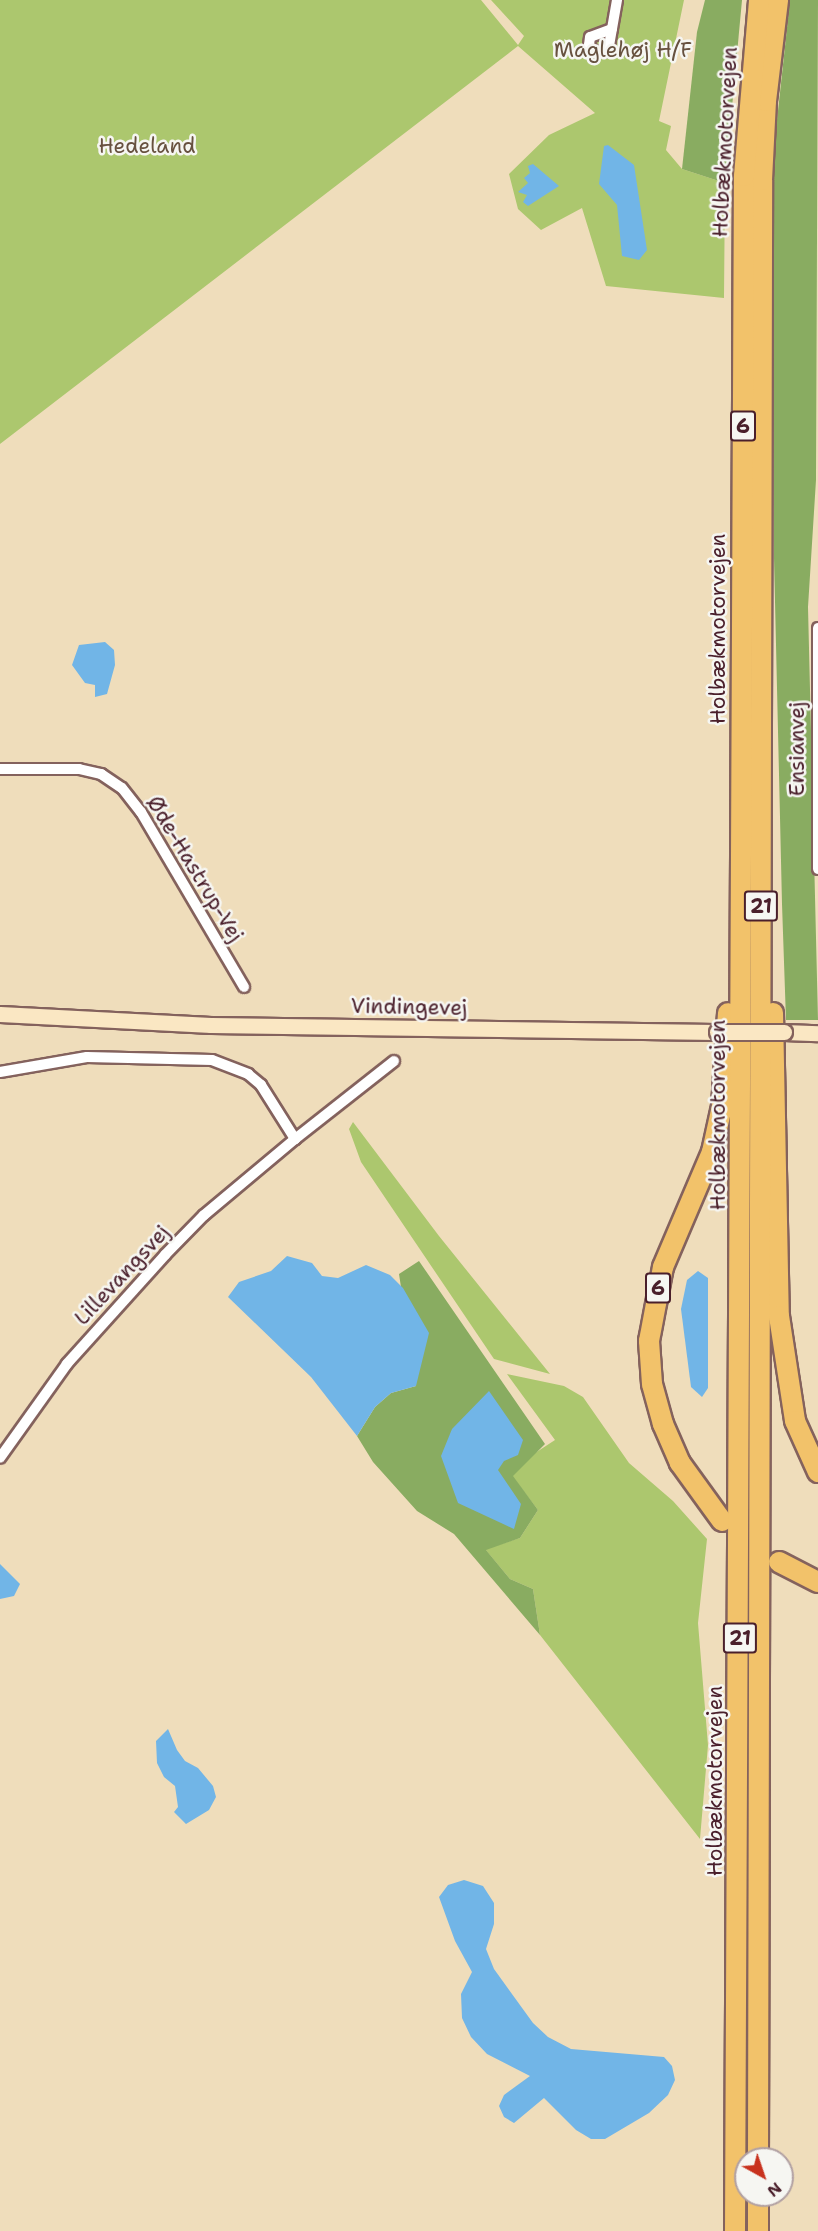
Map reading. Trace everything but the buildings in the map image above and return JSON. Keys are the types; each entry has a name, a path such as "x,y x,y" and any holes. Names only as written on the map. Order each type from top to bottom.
{"highway":[{"name":"Holbækmotorvejen","path":"735,2231 744,176 759,0"},
{"name":"Holbækmotorvejen","path":"758,2147 762,180 766,101 778,0"},
{"name":"6","path":"761,793 769,876 779,1316 795,1421 818,1472"},
{"name":"6","path":"722,1521 680,1463 663,1424 652,1384 649,1341 663,1267 712,1152 722,1106 732,940 742,852"},
{"path":"780,1562 818,1582"},
{"path":"758,2207 758,2231"}],"main road":[{"name":"Vindingevej","path":"0,1014 211,1025 818,1033"}],"street":[{"path":"612,29 617,0"},
{"name":"Ensianvej","path":"818,628 818,869"},
{"name":"Øde-Hastrup-Vej","path":"0,769 79,769 101,774 122,789 141,812 244,987"},
{"path":"0,1072 87,1057 212,1060 248,1074 261,1085 295,1138"},
{"name":"Lillevangsvej","path":"0,1458 67,1364 149,1272 204,1215 295,1138 394,1061"}],"green space":[{"name":"Hedeland","path":"0,0 481,0 518,45 524,36 491,0 684,0 659,121 671,126 666,150 682,169 725,183 724,298 606,286 582,208 541,230 518,209 509,174 549,135 595,113 518,46 0,444"},
{"path":"705,0 742,0 725,183 682,169 697,32"},
{"path":"790,0 818,0 816,480 808,607 818,1020 786,1020 782,904 774,558 774,148"},
{"path":"353,1122 439,1236 550,1374 494,1359 361,1162 349,1129"},
{"path":"419,1261 545,1444 513,1476 538,1510 520,1538 486,1550 510,1579 533,1589 540,1635 454,1534 417,1511 373,1462 357,1436 375,1407 391,1393 416,1386 399,1274"},
{"path":"507,1374 564,1386 583,1397 629,1463 673,1501 707,1539 698,1623 708,1745 700,1839 540,1635 533,1589 510,1579 485,1549 520,1538 538,1510 512,1476 529,1457 555,1440"}],"water":[{"path":"608,145 634,165 647,250 639,260 622,256 617,205 599,184 604,146"},
{"path":"533,164 559,186 528,206 523,202 527,195 518,192 528,183 524,178 530,173 528,166"},
{"path":"105,642 114,650 115,665 107,694 95,697 95,685 85,683 72,665 79,645"},
{"path":"287,1256 312,1263 322,1276 338,1278 366,1265 390,1275 403,1288 429,1333 416,1386 391,1393 375,1407 357,1436 311,1377 228,1297 239,1282 271,1271"},
{"path":"698,1271 708,1278 708,1388 702,1397 691,1387 681,1309 687,1280"},
{"path":"489,1391 523,1440 518,1455 504,1461 498,1470 521,1504 514,1529 458,1503 441,1456 452,1429"},
{"path":"0,1564 20,1584 14,1596 0,1599"},
{"path":"168,1729 177,1750 185,1761 198,1768 213,1786 216,1797 209,1810 186,1824 174,1812 178,1807 175,1786 164,1777 157,1763 156,1741"},
{"path":"464,1880 483,1886 494,1903 494,1924 486,1949 494,1969 533,2023 548,2037 571,2049 664,2057 672,2066 675,2080 668,2095 649,2113 605,2139 591,2139 576,2130 544,2098 514,2123 504,2117 499,2106 504,2095 530,2076 487,2054 471,2037 462,2018 461,1994 472,1972 455,1941 439,1897 448,1885"}],"park label":[{"name":"Maglehøj H/F","path":"623,50"}]}
